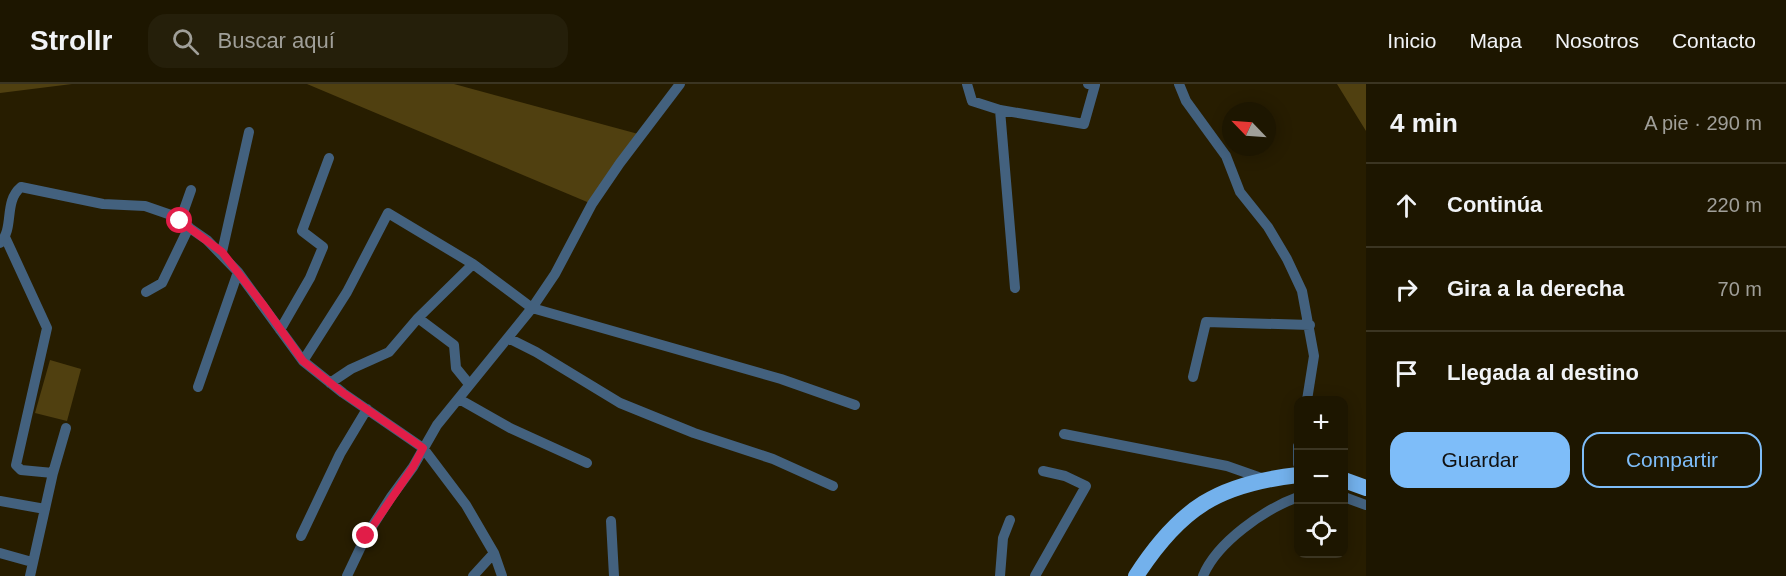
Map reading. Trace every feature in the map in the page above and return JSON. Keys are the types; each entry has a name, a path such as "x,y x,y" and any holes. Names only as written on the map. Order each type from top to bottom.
{"highway":[{"path":"1136,576 1169,530 1180,519 1217,494 1265,479 1294,476"},
{"path":"1348,481 1366,488"}],"street":[{"path":"347,576 366,536 413,467 437,425 532,308 555,274 592,204 680,84"},
{"path":"967,84 972,101 1000,110 1084,124 1095,85 1088,84"},
{"path":"1179,84 1186,101 1226,156 1240,192 1268,227 1302,291 1314,356 1309,396"},
{"path":"1000,110 1015,288"},
{"path":"222,252 249,132"},
{"path":"280,330 310,278 323,247 302,231 329,158"},
{"path":"53,473 21,470 16,465 47,328 3,240 9,206 15,193 21,187 103,204 145,206 171,214 222,252 303,361 367,410 423,448 466,505 494,553 502,576"},
{"path":"146,292 162,283 184,224 191,190"},
{"path":"303,361 347,292 388,213 473,264 532,308 781,378 855,405"},
{"path":"330,383 351,369 389,352 418,318 473,264"},
{"path":"198,387 238,272"},
{"path":"418,318 454,345 456,368 469,384"},
{"path":"1193,377 1206,322 1310,325"},
{"path":"508,338 536,352 620,403 694,433 773,459 833,486"},
{"path":"459,399 510,428 587,464"},
{"path":"301,536 340,454 367,410"},
{"path":"30,576 53,473 66,428"},
{"path":"1064,434 1227,466 1265,479"},
{"path":"1035,576 1086,486 1065,476 1043,471"},
{"path":"1348,498 1366,505"},
{"path":"1203,576 1213,558 1244,528 1266,511 1294,499"},
{"path":"0,501 45,509"},
{"path":"611,520 614,576"},
{"path":"1000,576 1003,538 1010,520"},
{"path":"0,553 32,562"},
{"path":"474,576 494,553"}],"shaded area":[{"path":"0,84 72,84 0,93"},
{"path":"307,84 454,84 642,135 592,204"},
{"path":"1337,84 1366,84 1366,131"},
{"path":"50,360 81,369 67,421 35,413"}],"route":[{"path":"180,221 222,252 303,361 343,393 423,448 413,467 366,536"}]}
